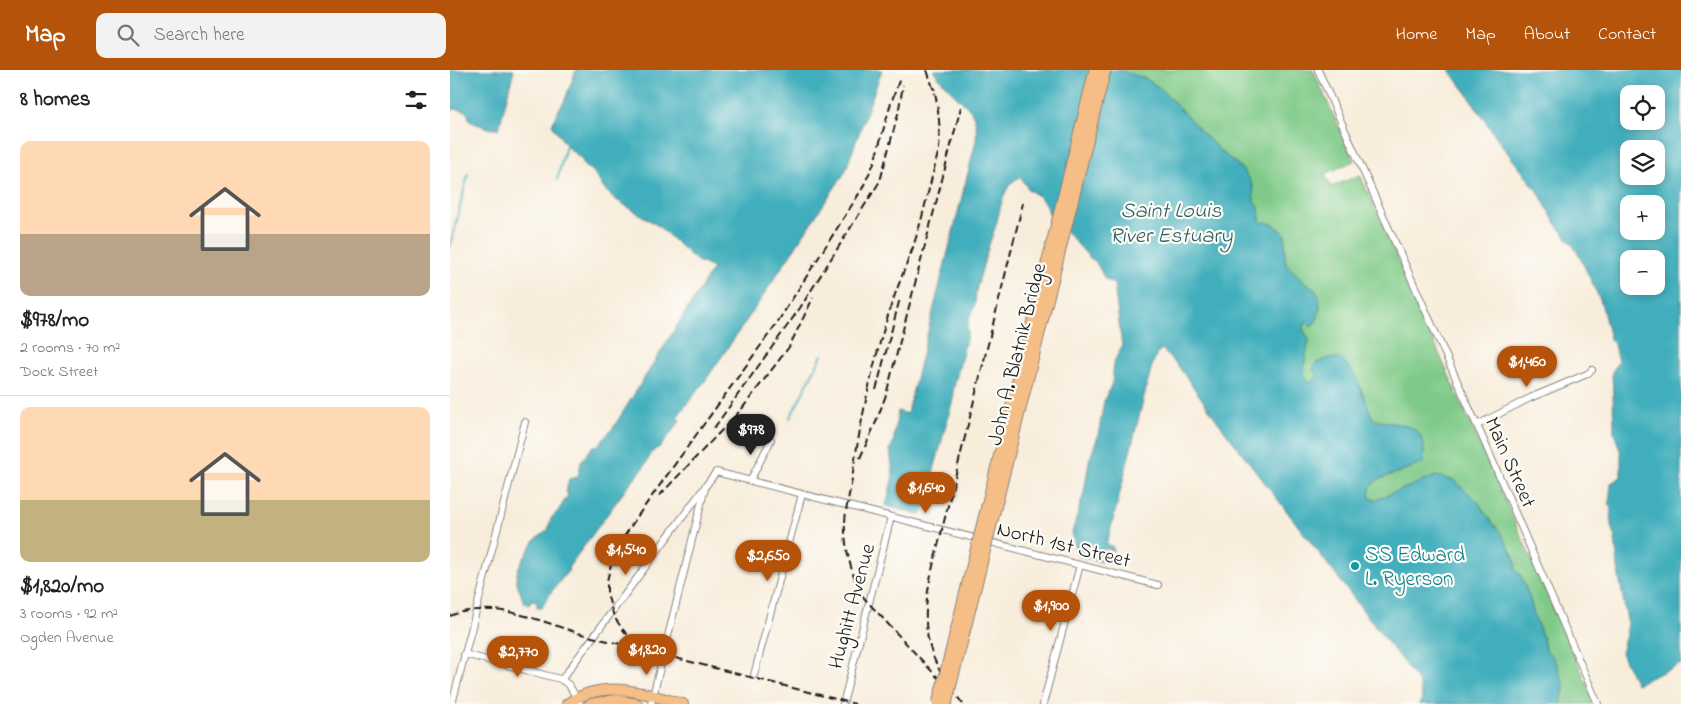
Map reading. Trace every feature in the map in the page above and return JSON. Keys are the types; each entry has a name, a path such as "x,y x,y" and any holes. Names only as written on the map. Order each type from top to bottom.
{"highway":[{"name":"John A. Blatnik Bridge","path":"938,704 1096,70"},
{"name":"John A. Blatnik Bridge","path":"946,704 1105,70"}],"main road":[{"path":"568,704 579,701 597,691 614,688 625,689 652,700 683,704"},
{"path":"590,704 617,700 637,704"}],"street":[{"name":"Main Street","path":"1318,70 1477,425 1598,704"},
{"path":"1477,425 1592,370"},
{"path":"452,704 525,422"},
{"path":"750,481 771,440"},
{"name":"North 1st Street","path":"706,485 716,472 1158,585"},
{"path":"562,679 706,485"},
{"path":"652,700 706,485"},
{"path":"754,675 802,494"},
{"name":"Hughitt Avenue","path":"843,704 892,517"},
{"path":"1043,704 1080,565"},
{"path":"464,654 562,679 570,685 579,701"}],"green space":[{"path":"1117,70 1313,70 1354,161 1325,174 1331,187 1360,175 1596,704 1561,704 1564,688 1562,678 1558,671 1558,666 1545,649 1529,596 1522,579 1515,570 1516,565 1513,555 1496,526 1478,502 1436,476 1375,500 1369,497 1370,488 1377,480 1424,463 1407,426 1374,420 1354,375 1348,368 1329,359 1326,359 1320,375 1310,382 1304,380 1304,366 1309,340 1303,329 1307,322 1314,323 1318,316 1318,307 1315,289 1288,266 1285,260 1285,234 1275,225 1263,223 1260,220 1259,207 1254,201 1253,187 1239,166 1220,151 1160,88 1144,78"}],"water":[{"path":"450,70 514,70 499,128 491,129 471,122 466,111 450,110"},
{"path":"576,70 882,70 845,172 705,381 677,417 680,421 661,446 653,451 642,470 631,482 568,568 569,570 549,595 542,608 537,608 537,601 531,600 529,605 524,603 516,580 518,568 535,540 548,530 551,518 568,495 566,492 569,479 578,477 581,462 593,446 597,446 613,428 713,268 697,261 657,225 615,199 604,189 593,171 585,167 581,158 568,148 552,125 564,102"},
{"name":"Saint Louis River Estuary","path":"933,70 1117,70 1144,78 1160,88 1220,151 1239,166 1249,178 1253,187 1254,201 1259,207 1260,220 1263,223 1275,225 1285,234 1285,260 1288,266 1315,289 1319,296 1320,307 1317,320 1311,327 1306,322 1303,329 1309,340 1304,366 1305,380 1310,382 1319,376 1313,371 1316,363 1329,358 1339,359 1353,373 1374,420 1405,425 1418,433 1422,440 1424,463 1377,480 1370,488 1369,497 1375,500 1436,476 1454,480 1478,502 1500,531 1513,555 1516,565 1515,570 1520,574 1529,596 1545,649 1553,657 1562,678 1564,688 1561,704 1419,704 1422,699 1419,683 1218,422 1179,367 1162,349 1156,355 1151,369 1108,540 1105,543 1113,547 1113,551 1103,548 1102,550 1105,551 1101,562 1077,556 1072,532 1084,493 1089,461 1098,436 1104,401 1112,383 1114,362 1122,346 1114,284 1105,279 1096,262 1052,219 1040,197 1029,190 1020,177 1009,186 1005,193 985,259 976,291 974,307 968,324 968,332 953,391 954,395 922,515 886,506 893,476 890,449 893,443 898,411 907,414 976,141 976,123 970,111"},
{"path":"1449,70 1681,70 1681,664 1636,684 1621,653 1626,635 1627,620 1609,504 1611,483 1621,477 1621,453 1614,433 1612,372 1618,362 1614,344 1610,339 1601,302 1578,253 1553,219 1539,193 1503,147"}],"waterway":[{"path":"557,180 566,145"},
{"path":"450,247 468,174"},
{"path":"790,418 822,355"}],"railway":[{"path":"927,70 935,94"},
{"path":"670,656 646,648 633,640 614,617 607,594 607,581 614,552 639,514 777,323 862,189 874,163 900,78"},
{"path":"714,428 800,308 880,181 898,114 903,85"},
{"path":"911,254 939,149 939,118 934,87"},
{"path":"860,458 886,395 961,107"},
{"path":"963,704 940,671 933,655 928,640 926,606 933,566 1023,203"},
{"path":"913,247 889,312 872,374 847,506 845,532 851,566 864,598 940,680"},
{"path":"659,496 741,410 789,347 813,298"},
{"path":"876,390 900,298"},
{"path":"450,616 466,611 499,610 531,617 578,633 642,649"},
{"path":"664,655 855,704"}],"place":[{"name":"SS Edward L. Ryerson","path":"1355,566"}]}
